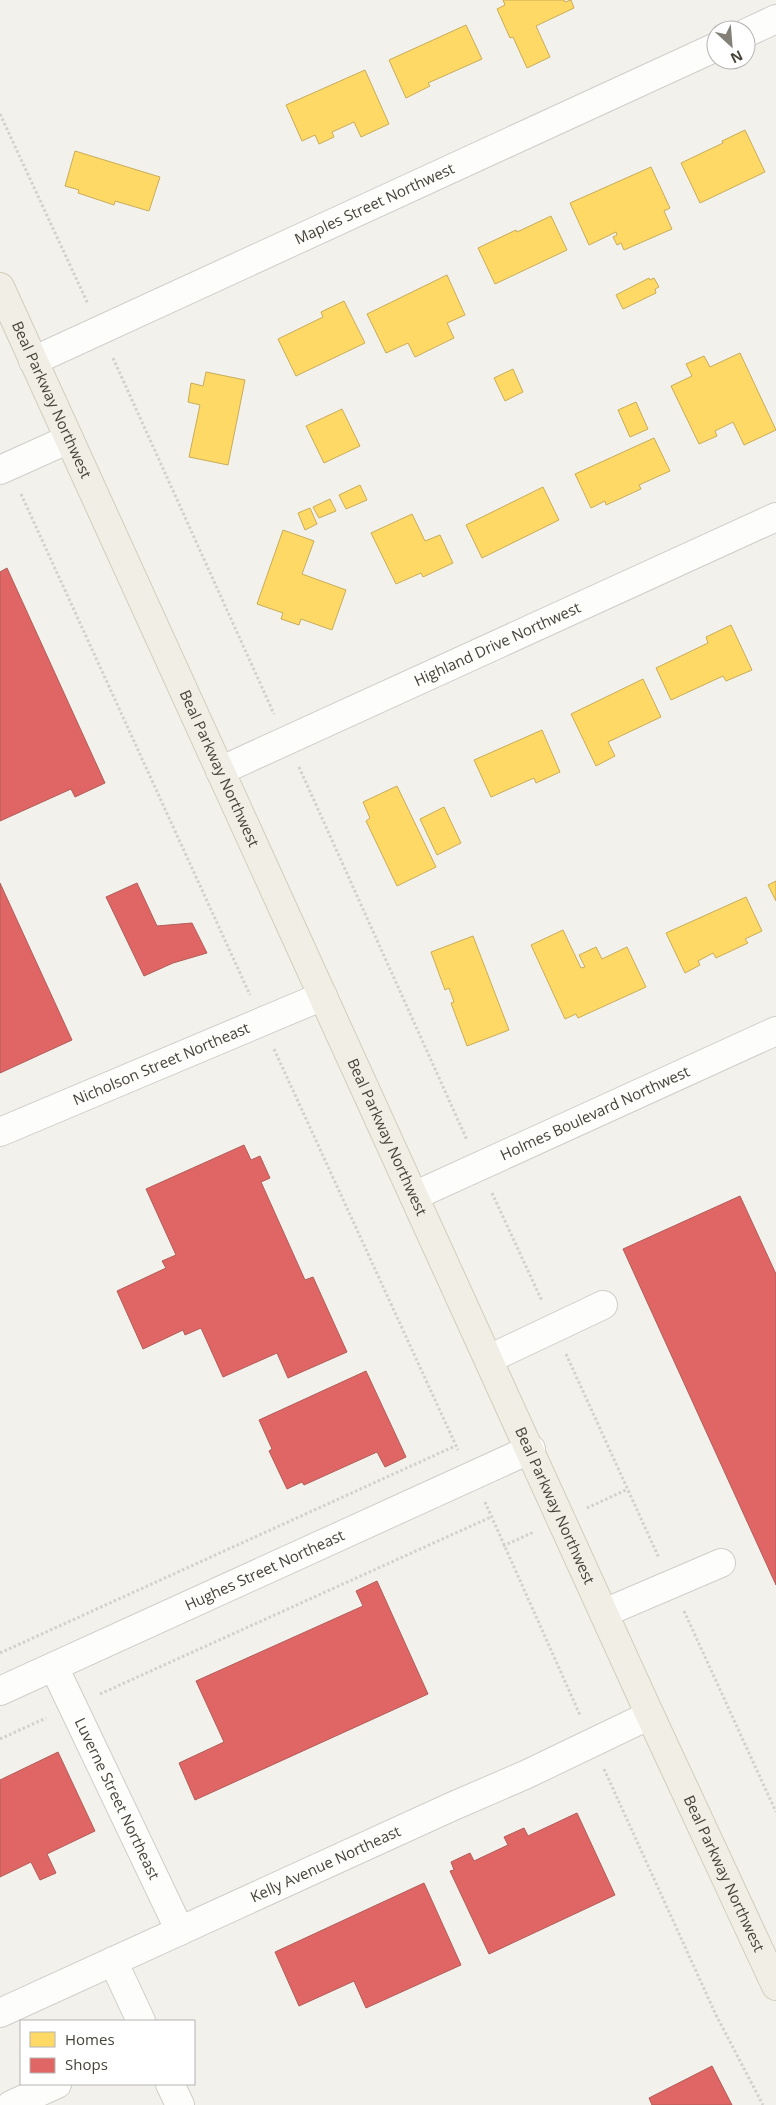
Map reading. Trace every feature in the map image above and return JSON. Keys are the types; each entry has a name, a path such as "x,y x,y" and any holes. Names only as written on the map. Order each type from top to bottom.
{"main road":[{"name":"Beal Parkway Northwest","path":"0,287 650,1714 775,1982"}],"street":[{"path":"756,28 776,19"},
{"name":"Maples Street Northwest","path":"34,361 706,52"},
{"path":"4,468 69,439"},
{"name":"Highland Drive Northwest","path":"220,771 776,517"},
{"name":"Nicholson Street Northeast","path":"0,1132 323,996"},
{"name":"Holmes Boulevard Northwest","path":"414,1196 776,1030"},
{"path":"489,1358 603,1305"},
{"name":"Hughes Street Northeast","path":"0,1691 531,1450"},
{"path":"604,1613 721,1563"},
{"name":"Luverne Street Northeast","path":"54,1667 180,1931"},
{"name":"Kelly Avenue Northeast","path":"0,2013 525,1775 650,1714"},
{"path":"113,1961 141,2020"},
{"path":"12,2105 55,2085"},
{"path":"170,2085 180,2105"}],"path":[{"path":"0,114 776,1812"},
{"path":"4,468 262,1022 456,1446 474,1475 592,1743 716,2015 763,2105"},
{"path":"0,1653 456,1446"},
{"path":"0,1739 491,1517"}],"building: Homes":[{"path":"503,0 564,0 565,2 571,0 574,8 536,26 550,57 527,68 513,37 510,38 497,9 505,5"},
{"path":"466,25 482,59 428,83 430,86 406,98 389,60"},
{"path":"365,70 389,124 361,137 354,122 332,132 334,137 319,144 315,135 302,141 286,105"},
{"path":"745,130 765,172 700,203 681,163"},
{"path":"75,151 160,177 149,211 115,201 114,205 78,193 79,190 65,186"},
{"path":"651,167 670,208 664,211 672,229 624,250 621,243 617,245 613,237 617,235 616,232 589,245 570,203"},
{"path":"551,216 567,250 495,284 478,248"},
{"path":"447,275 465,315 447,323 454,338 415,357 408,343 386,353 367,314"},
{"path":"649,278 650,280 654,278 659,287 655,289 656,293 623,309 616,295"},
{"path":"344,301 365,343 296,376 278,339 323,317 321,312"},
{"path":"740,353 776,430 744,445 733,422 715,431 717,436 699,444 671,386 692,376 686,364 704,356 710,367"},
{"path":"513,369 523,392 505,401 494,378"},
{"path":"206,372 245,380 228,465 189,457 200,405 188,402 191,383 203,386"},
{"path":"636,402 648,429 630,437 618,410"},
{"path":"342,409 360,446 324,463 306,426"},
{"path":"654,438 670,471 639,485 641,489 606,505 605,501 591,508 575,474"},
{"path":"360,485 367,500 346,509 339,495"},
{"path":"543,487 559,520 482,558 466,525"},
{"path":"330,499 336,511 319,518 313,507"},
{"path":"310,508 317,524 305,530 298,513"},
{"path":"412,514 425,541 440,535 453,563 423,577 421,573 396,584 371,533"},
{"path":"283,530 314,541 302,574 346,590 332,630 301,619 299,625 281,619 283,613 257,604"},
{"path":"731,625 752,670 726,681 723,676 671,700 656,668 708,643 706,637"},
{"path":"643,679 661,717 608,742 615,756 596,766 571,714"},
{"path":"542,730 560,772 536,783 534,778 491,797 474,760"},
{"path":"397,786 436,867 397,886 366,821 370,818 363,802"},
{"path":"444,807 461,843 437,855 420,819"},
{"path":"776,881 776,901 768,885"},
{"path":"746,897 762,931 745,939 748,943 716,958 713,953 698,961 700,965 685,973 666,933"},
{"path":"563,930 581,968 585,967 579,955 596,947 602,959 627,947 646,987 578,1018 576,1014 565,1019 531,945"},
{"path":"473,936 509,1030 467,1046 451,1003 454,1002 449,988 445,990 431,952"}],"building: Shops":[{"path":"7,568 105,783 75,797 71,789 0,821 0,572"},
{"path":"0,883 72,1040 0,1073"},
{"path":"137,883 157,926 192,923 207,953 173,963 144,976 106,897"},
{"path":"244,1145 251,1160 260,1156 270,1178 261,1182 305,1280 313,1277 347,1352 288,1378 277,1353 223,1377 201,1328 185,1335 183,1330 143,1349 117,1291 166,1268 162,1261 176,1255 146,1189"},
{"path":"740,1196 776,1274 776,1585 623,1249"},
{"path":"366,1371 406,1457 385,1467 377,1452 304,1485 302,1482 287,1489 269,1451 272,1449 259,1420"},
{"path":"377,1581 428,1694 195,1800 179,1763 224,1742 196,1681 363,1606 356,1591"},
{"path":"58,1752 95,1831 47,1854 56,1873 40,1880 31,1862 0,1877 0,1780"},
{"path":"577,1813 615,1895 489,1954 450,1871 454,1870 451,1862 470,1853 474,1861 508,1845 504,1837 524,1828 528,1836"},
{"path":"424,1883 461,1965 366,2008 354,1981 299,2006 275,1952"},
{"path":"712,2066 732,2105 652,2105 649,2098"}]}
